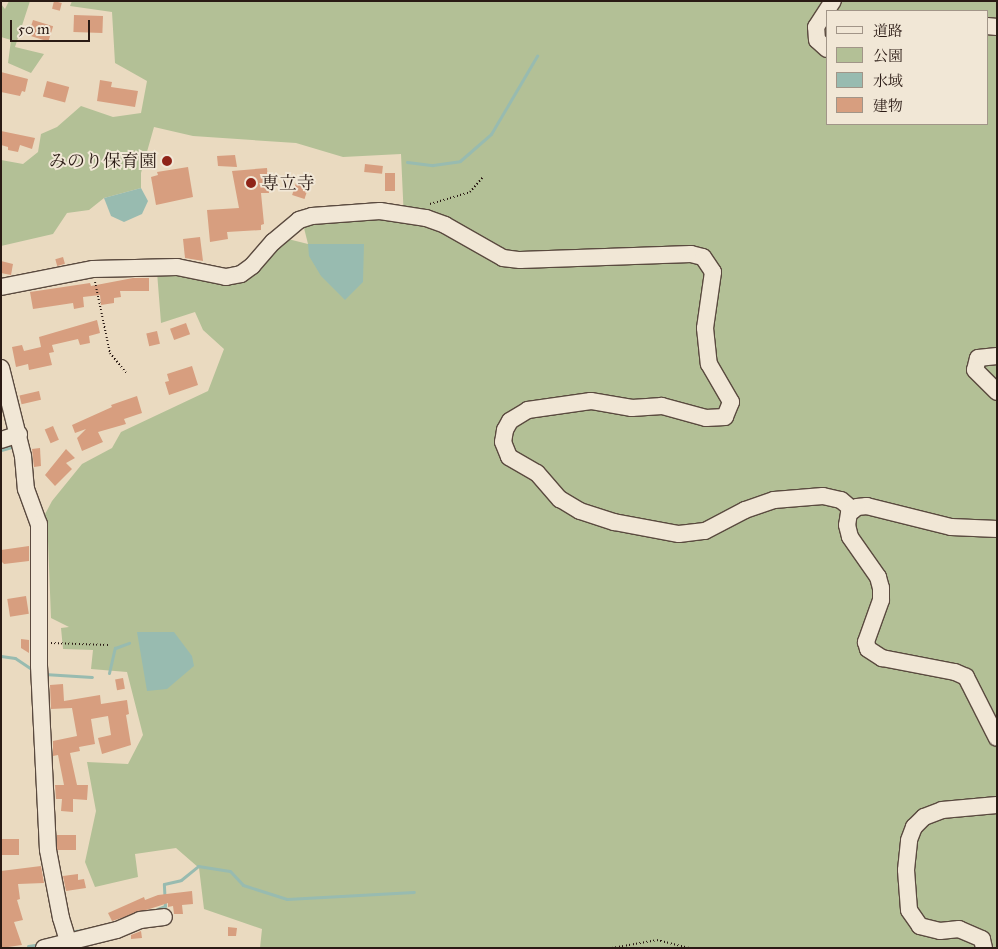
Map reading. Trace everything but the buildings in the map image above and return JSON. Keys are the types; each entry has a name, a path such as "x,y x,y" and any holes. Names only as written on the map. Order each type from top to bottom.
{"street":[{"path":"826,13 816,27 817,40 826,48"},
{"path":"1,287 93,268 177,267 226,277 241,274 252,266 272,242 299,220 312,216 380,211 426,218 445,225 503,258 691,254 703,257 713,272 705,328 706,346 709,364 732,402 725,417 706,418 662,406 632,408 591,401 519,414 505,430 505,450 520,465 548,483 560,499 580,511 614,522 679,534 706,531 745,510 774,500 823,496 841,500 853,510"},
{"path":"997,356 978,358 975,370 997,392"},
{"path":"1,368 19,434 26,489 39,524 39,642 48,850 69,946"},
{"path":"1,440 19,434"},
{"path":"997,529 951,528 868,506 849,513 847,525 850,537 878,577 881,588 881,600 866,642 868,649 882,658 956,672 966,677 997,738"},
{"path":"984,948 982,939 959,929 940,931 920,926 909,910 906,870 909,840 914,827 924,817 942,810 997,805"},
{"path":"44,948 69,946 140,920 164,917"}],"path":[{"path":"427,205 470,192 483,177"},
{"path":"93,268 110,353 126,373"},
{"path":"39,642 108,645"},
{"path":"612,948 657,940 690,948"}],"green space":[{"path":"9,1 30,1 15,47 44,54 31,73 8,63 11,40 1,37 1,4 5,9"},
{"path":"72,1 997,1 997,948 260,948 262,929 204,909 199,868 176,848 135,854 138,877 95,887 85,862 96,811 87,762 128,764 143,735 127,672 91,669 93,650 63,649 61,628 69,627 51,618 48,541 43,518 52,501 82,464 112,448 121,432 208,391 224,349 203,330 195,312 161,323 157,272 211,282 241,281 284,238 308,244 304,228 318,215 404,220 401,154 343,157 296,143 193,136 154,127 141,173 141,188 104,198 89,210 67,213 53,234 1,246 1,160 23,164 38,152 41,134 57,127 81,106 113,117 141,113 147,81 115,63 112,12 70,6"}],"water":[{"path":"141,188 148,201 142,214 124,222 111,216 104,198"},
{"path":"308,244 364,244 363,282 345,300 321,276 309,256"},
{"path":"137,632 174,632 192,656 194,666 167,689 147,691"}],"waterway":[{"path":"407,162 433,165 460,161 491,134 537,56"},
{"path":"1,450 12,447"},
{"path":"109,673 115,648 129,643"},
{"path":"1,656 15,658 30,668"},
{"path":"44,674 92,677"},
{"path":"153,911 165,906 164,884 181,880 198,866 230,871 243,885 287,899 414,892"},
{"path":"75,931 83,930"},
{"path":"28,946 40,944"}],"place":[{"name":"みのり保育園","path":"167,161"},
{"name":"専立寺","path":"251,183"}]}
